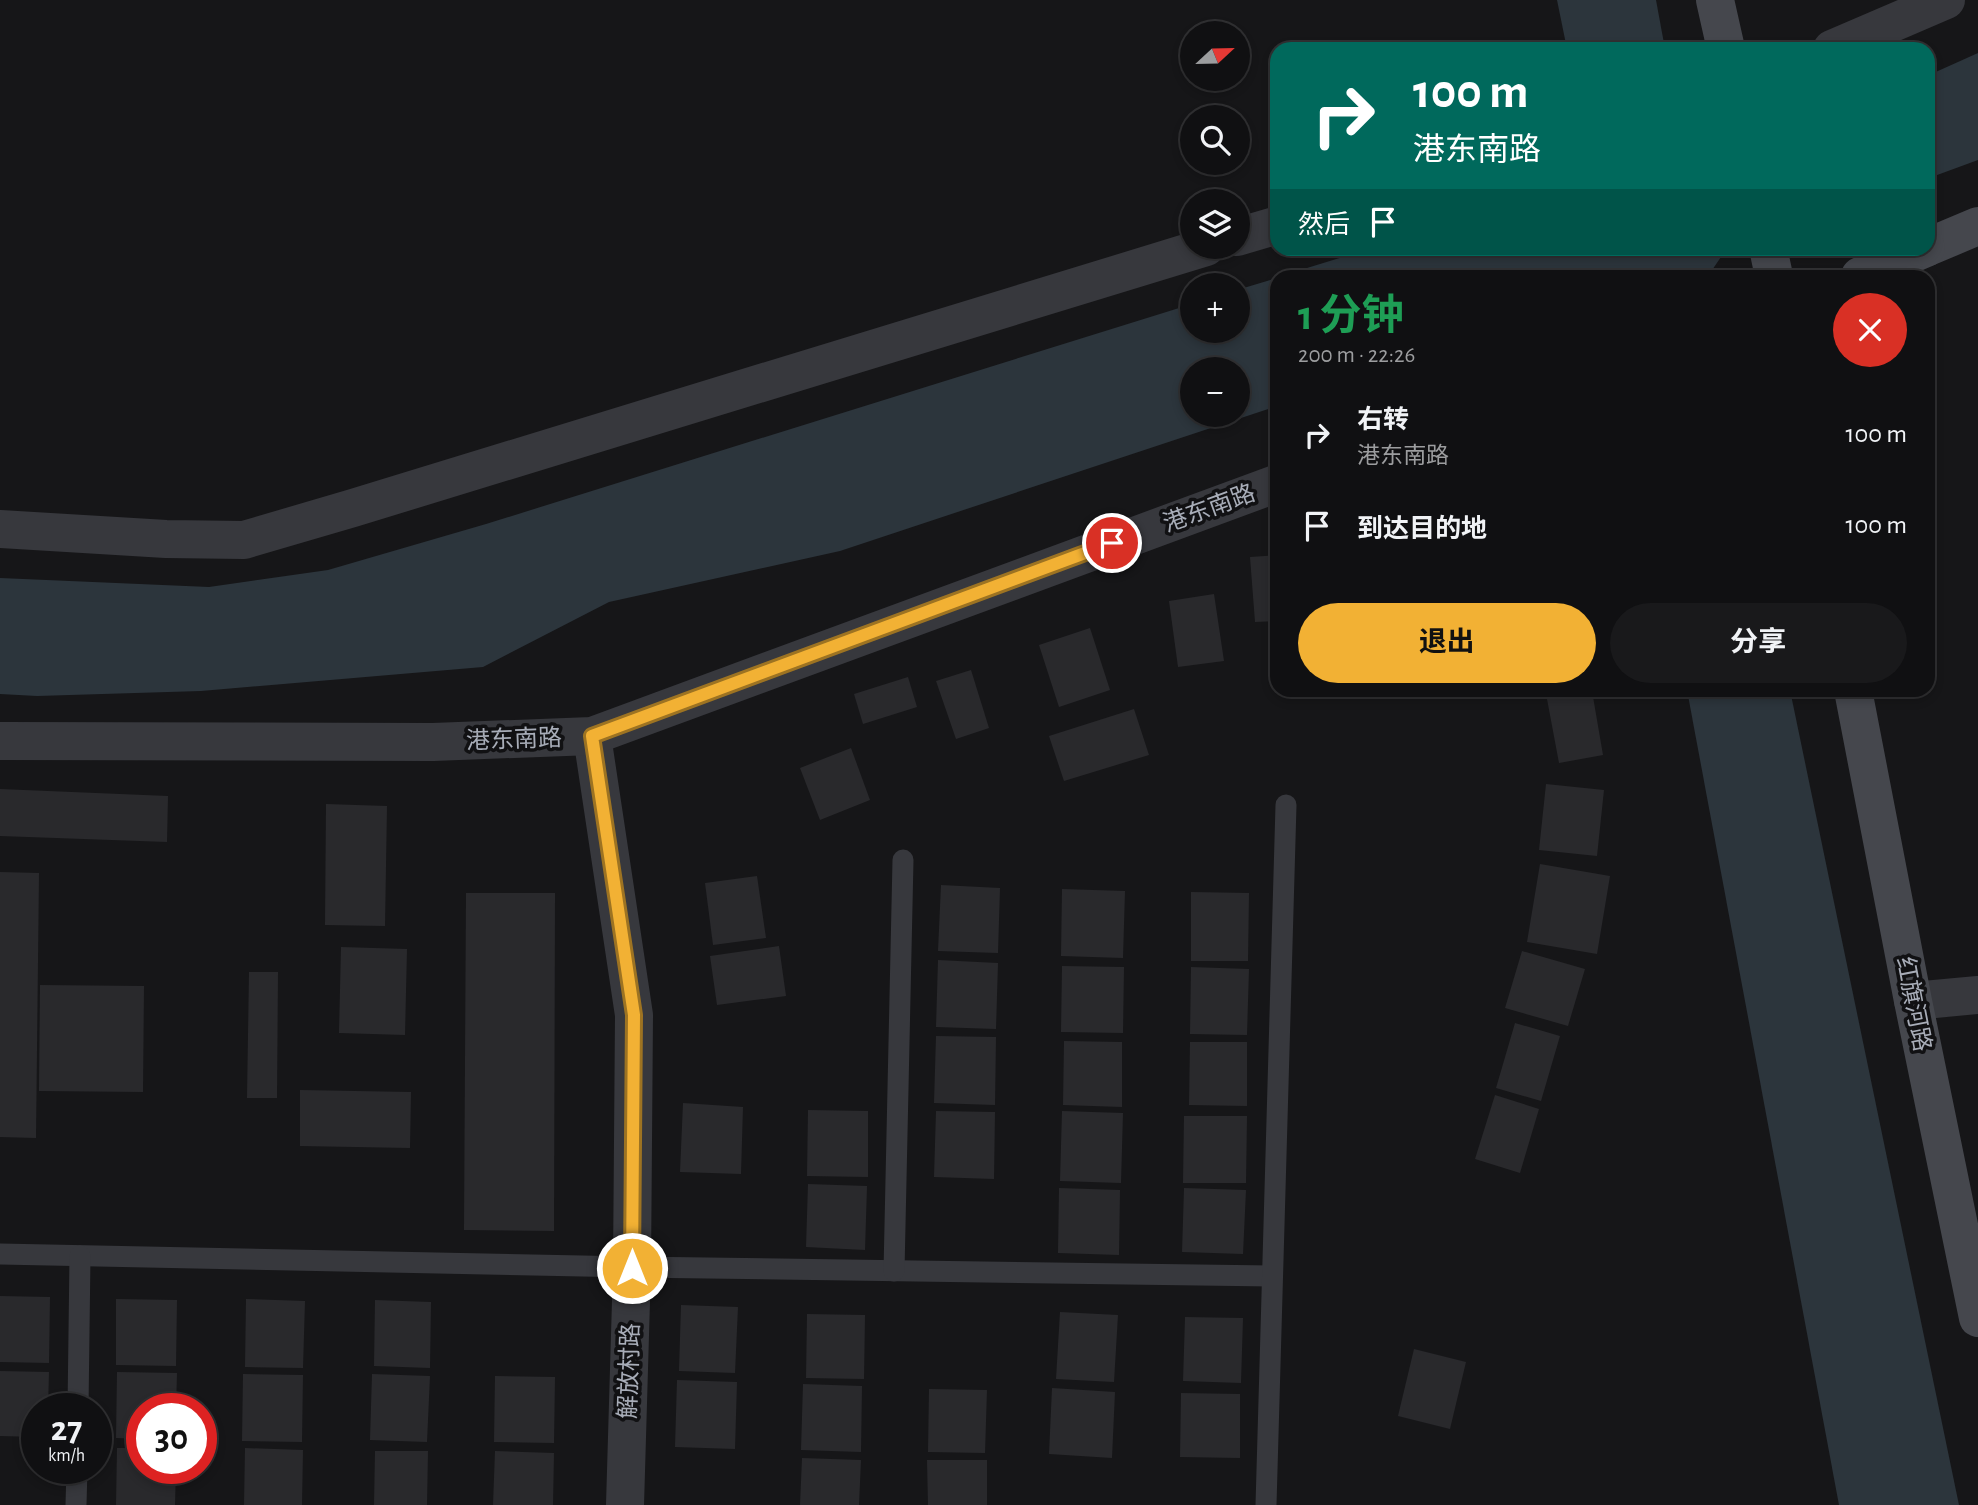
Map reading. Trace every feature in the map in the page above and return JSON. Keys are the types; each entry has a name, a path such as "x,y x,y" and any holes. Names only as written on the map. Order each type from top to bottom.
{"street":[{"path":"1715,0 1724,42"},
{"path":"1848,42 1946,0"},
{"path":"1935,245 1978,226"},
{"path":"1250,233 1270,227"},
{"path":"0,529 166,539 244,540 1180,255"},
{"path":"1874,270 1908,256"},
{"name":"港东南路","path":"0,741 433,742 592,736 1270,486"},
{"name":"红旗河路","path":"1854,697 1978,1318"},
{"name":"解放村路","path":"592,736 634,1015 632,1268 625,1505"},
{"path":"1913,1001 1978,995"}],"lane":[{"path":"1266,1505 1286,805"},
{"path":"894,1271 903,860"},
{"path":"0,1254 632,1268 1272,1276"},
{"path":"78,1393 80,1256"},
{"path":"76,1505 77,1484"}],"shaded area":[{"path":"1557,0 1656,0 1664,42 1566,42"},
{"path":"1978,53 1978,160 1935,176 1935,72"},
{"path":"1346,256 1722,256 1712,270 1300,270"},
{"path":"1270,280 1270,408 1250,415 1250,357 1180,357 1180,427 1214,427 840,551 609,602 483,667 201,691 37,696 0,694 0,578 209,587 328,570 486,524 1180,308 1180,343 1250,343 1250,286"},
{"path":"1688,697 1791,697 1959,1505 1839,1505"}],"building":[{"path":"1270,556 1270,621 1255,622 1250,557"},
{"path":"1214,594 1224,661 1178,667 1169,601"},
{"path":"1090,628 1110,690 1059,707 1039,645"},
{"path":"971,670 989,728 956,739 936,681"},
{"path":"908,677 917,707 863,724 854,694"},
{"path":"1593,697 1603,755 1559,763 1547,699"},
{"path":"1134,709 1149,755 1064,781 1049,736"},
{"path":"851,748 870,800 820,820 800,768"},
{"path":"1546,784 1604,790 1597,856 1539,850"},
{"path":"0,789 168,796 167,842 0,836"},
{"path":"326,804 387,806 385,926 325,925"},
{"path":"1540,864 1610,876 1597,954 1527,942"},
{"path":"0,872 39,873 36,1138 0,1137"},
{"path":"757,876 766,938 713,945 705,883"},
{"path":"941,885 1000,888 998,953 938,951"},
{"path":"1062,889 1125,891 1123,958 1061,956"},
{"path":"1191,892 1249,893 1248,961 1191,961"},
{"path":"466,893 555,893 554,1231 464,1230"},
{"path":"779,946 786,996 717,1005 710,956"},
{"path":"341,947 407,949 405,1035 339,1033"},
{"path":"1522,951 1585,969 1568,1026 1505,1008"},
{"path":"938,960 998,963 996,1029 936,1027"},
{"path":"1062,966 1124,967 1123,1033 1061,1032"},
{"path":"1191,967 1249,969 1247,1035 1190,1034"},
{"path":"249,972 278,972 277,1098 247,1098"},
{"path":"40,985 144,986 143,1092 39,1091"},
{"path":"1515,1023 1560,1036 1541,1101 1496,1088"},
{"path":"936,1036 996,1037 995,1105 934,1103"},
{"path":"1064,1041 1122,1042 1122,1107 1063,1105"},
{"path":"1190,1042 1247,1042 1247,1106 1189,1105"},
{"path":"300,1090 411,1092 410,1148 300,1146"},
{"path":"1495,1095 1539,1109 1520,1173 1475,1159"},
{"path":"683,1103 743,1107 741,1174 680,1172"},
{"path":"808,1110 868,1111 868,1177 807,1176"},
{"path":"936,1111 995,1112 994,1179 934,1177"},
{"path":"1062,1111 1123,1113 1121,1183 1060,1181"},
{"path":"1184,1116 1247,1116 1246,1183 1183,1183"},
{"path":"808,1184 867,1186 865,1250 806,1247"},
{"path":"1059,1188 1120,1190 1119,1255 1058,1253"},
{"path":"1184,1188 1246,1190 1243,1254 1182,1252"},
{"path":"0,1296 50,1297 49,1363 0,1362"},
{"path":"116,1299 177,1300 176,1366 116,1365"},
{"path":"246,1299 305,1301 303,1368 245,1367"},
{"path":"375,1300 431,1302 430,1368 374,1366"},
{"path":"681,1305 738,1307 735,1373 679,1371"},
{"path":"1060,1312 1118,1315 1114,1382 1056,1379"},
{"path":"807,1314 865,1315 864,1379 806,1378"},
{"path":"1185,1317 1243,1318 1241,1383 1183,1381"},
{"path":"1414,1349 1466,1362 1450,1429 1398,1416"},
{"path":"0,1371 49,1372 48,1393 21,1393 21,1437 0,1436"},
{"path":"117,1372 177,1373 176,1393 126,1393 126,1438 116,1438"},
{"path":"243,1374 303,1375 302,1442 242,1441"},
{"path":"372,1374 430,1376 427,1442 370,1440"},
{"path":"495,1376 555,1377 554,1443 494,1442"},
{"path":"677,1380 737,1382 735,1449 675,1447"},
{"path":"803,1384 862,1386 861,1452 801,1450"},
{"path":"1052,1388 1115,1392 1112,1458 1049,1454"},
{"path":"929,1389 987,1390 985,1453 928,1452"},
{"path":"1181,1393 1240,1394 1240,1458 1180,1457"},
{"path":"117,1448 126,1448 126,1484 176,1484 175,1505 116,1505"},
{"path":"245,1448 303,1450 302,1505 244,1505"},
{"path":"375,1451 428,1451 427,1505 374,1505"},
{"path":"495,1451 554,1453 553,1505 493,1505"},
{"path":"802,1458 861,1460 859,1505 800,1505"},
{"path":"927,1460 987,1460 987,1505 928,1505"}],"route":[{"path":"632,1268 634,1015 592,736 1112,543"}]}
